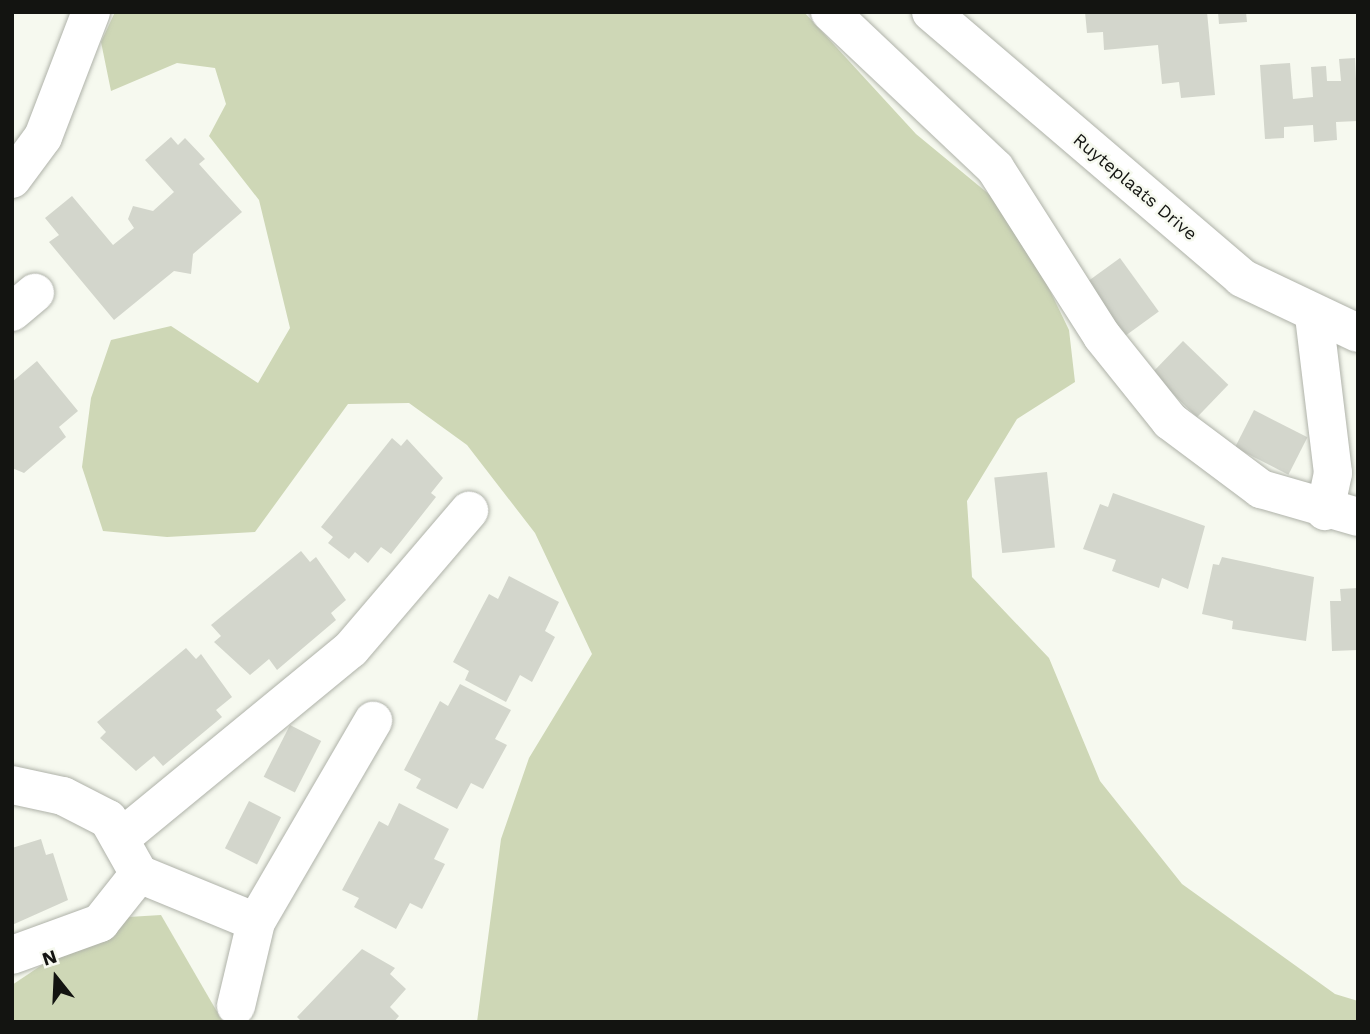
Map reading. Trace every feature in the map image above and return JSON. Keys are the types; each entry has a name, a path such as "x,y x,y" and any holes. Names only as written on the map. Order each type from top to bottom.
{"street":[{"path":"12,179 43,137 91,12"},
{"path":"830,12 995,168 1102,335 1170,421 1261,489 1341,514 1333,473 1314,316"},
{"name":"Ruyteplaats Drive","path":"931,12 1242,278 1314,316 1358,332"},
{"path":"122,837 351,649 469,511"},
{"path":"236,1006 256,922 373,721"},
{"path":"12,785 63,796 107,819 122,837 139,874 256,922"},
{"path":"12,956 100,923 139,874"}],"green space":[{"path":"115,12 804,12 916,134 1013,214 1069,330 1075,382 1017,419 967,501 972,577 1049,658 1100,781 1182,884 1335,994 1358,1001 1358,1022 477,1022 501,839 529,758 592,654 535,533 467,445 409,403 348,404 255,532 167,537 103,531 82,467 91,398 111,340 171,326 258,383 290,328 259,200 209,136 226,104 215,68 177,63 111,91 101,42"},
{"path":"161,915 223,1022 12,1022 12,985 112,918"}],"building":[{"path":"1085,12 1207,12 1215,95 1181,98 1179,82 1162,84 1158,45 1104,50 1103,32 1087,33"},
{"path":"1218,12 1246,12 1247,22 1219,24"},
{"path":"1355,58 1358,121 1336,122 1337,140 1314,142 1313,125 1284,127 1284,138 1265,139 1260,65 1290,63 1293,99 1313,97 1311,67 1326,66 1327,81 1341,81 1339,59"},
{"path":"171,137 178,145 185,138 205,159 199,164 242,212 193,254 191,274 174,271 114,320 49,242 59,235 45,218 72,196 113,245 134,228 128,219 133,206 153,211 174,192 145,160"},
{"path":"1120,258 1159,311 1124,337 1085,283"},
{"path":"1183,341 1228,385 1197,417 1152,373"},
{"path":"37,361 78,411 59,427 66,437 24,473 12,468 12,382"},
{"path":"1254,410 1307,437 1288,475 1235,447"},
{"path":"392,438 401,446 407,439 443,478 431,493 436,497 391,554 381,547 368,563 355,552 349,559 328,543 333,537 321,527"},
{"path":"1047,472 1055,548 1002,553 994,478"},
{"path":"1113,493 1205,526 1188,589 1162,578 1159,588 1112,571 1116,560 1083,549 1100,504 1108,507"},
{"path":"301,551 310,562 316,557 346,600 331,613 336,620 277,670 269,659 250,675 214,642 221,636 211,625"},
{"path":"1222,557 1314,577 1306,641 1232,629 1233,621 1202,614 1213,564 1219,565"},
{"path":"509,576 559,602 545,631 555,637 532,682 520,675 506,702 465,680 469,671 453,662 489,594 498,599"},
{"path":"1358,588 1358,650 1332,651 1330,601 1341,601 1340,589"},
{"path":"186,648 196,659 201,654 232,697 216,710 222,717 163,766 154,756 136,771 100,738 106,732 97,722"},
{"path":"460,684 511,710 495,739 507,745 483,789 471,783 457,809 416,788 421,779 404,770 440,701 448,706"},
{"path":"290,725 321,741 295,793 264,777"},
{"path":"249,801 281,817 257,865 225,848"},
{"path":"399,803 449,829 434,859 445,864 422,909 410,903 396,929 354,907 359,898 342,890 379,821 388,826"},
{"path":"41,839 46,855 53,853 68,900 12,925 12,848"},
{"path":"362,949 395,968 390,974 406,989 390,1007 399,1016 394,1022 302,1022 297,1017"}]}
